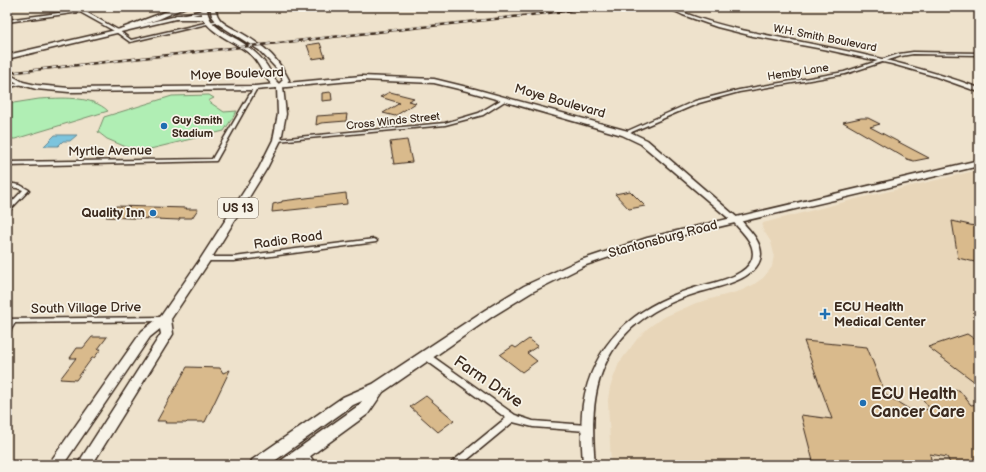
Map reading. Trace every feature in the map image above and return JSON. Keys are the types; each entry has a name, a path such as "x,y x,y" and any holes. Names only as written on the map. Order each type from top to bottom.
{"main road":[{"path":"120,30 157,18 183,7"},
{"path":"7,58 120,30 204,12 212,8 222,7"},
{"path":"212,8 214,16 218,22"},
{"path":"204,12 209,23 245,47 264,66 271,82 280,87"},
{"name":"US 13","path":"55,465 146,334 165,320 260,174 277,140 282,114 280,87 286,80 281,69 251,41 218,22"},
{"name":"Moye Boulevard","path":"7,75 21,83 36,87 69,90 280,87 361,78 400,78 452,85 625,133 644,142 736,220"},
{"name":"Stantonsburg Road","path":"257,465 348,401 378,388 489,313 528,289 582,263 650,240 979,163"},
{"path":"84,465 167,334 165,320"},
{"name":"Stantonsburg Road","path":"287,465 362,410 378,388"}],"street":[{"path":"7,21 98,7"},
{"name":"W.H. Smith Boulevard","path":"668,7 702,22 727,29 884,59 940,75 979,90"},
{"path":"82,9 120,30 130,41 218,22"},
{"name":"Hemby Lane","path":"625,133 697,102 739,91 845,74 884,59 913,53 979,54"},
{"path":"7,87 21,83"},
{"name":"Myrtle Avenue","path":"7,164 214,160 255,88"},
{"name":"Cross Winds Street","path":"277,140 445,124 481,114 506,99"},
{"path":"7,185 18,186 26,190 7,210"},
{"name":"Moye Boulevard","path":"589,465 586,428 587,405 597,369 604,355 625,328 638,317 656,306 679,296 735,278 747,271 754,264 756,247 752,238 736,220"},
{"name":"Radio Road","path":"206,259 234,259 374,241"},
{"name":"South Village Drive","path":"10,321 165,320"},
{"path":"7,329 10,321"},
{"name":"Farm Drive","path":"426,356 512,418 533,424 586,428"},
{"path":"455,465 512,418"},
{"path":"303,453 312,465"}],"shaded area":[{"name":"ECU Health Medical Center","path":"979,170 979,465 611,465 608,400 610,387 619,363 638,338 648,328 662,318 696,303 740,291 763,278 772,267 774,254 771,242 762,228 763,223"}],"green space":[{"name":"Guy Smith Stadium","path":"209,95 214,98 208,101 224,112 237,111 224,131 138,152 107,139 98,132 104,117 172,96"},
{"path":"66,98 85,100 93,102 108,111 15,139 7,139 7,104 39,99"}],"water":[{"path":"55,135 77,135 70,141 63,141 58,146 44,146"}],"building":[{"path":"320,43 325,57 312,59 307,45"},
{"path":"331,92 332,100 322,101 322,93"},
{"path":"390,92 414,98 408,101 416,103 395,116 383,113 400,103 380,97"},
{"path":"347,114 346,121 321,123 316,125 317,116"},
{"path":"868,118 880,124 870,127 929,158 914,161 907,159 843,122"},
{"path":"407,140 412,162 394,164 390,142"},
{"path":"630,191 645,206 629,209 615,194"},
{"path":"346,193 347,204 272,212 273,204 282,201"},
{"name":"Quality Inn","path":"116,206 198,209 192,218 180,218 179,220 106,217"},
{"path":"952,221 979,227 979,263 958,258"},
{"path":"967,334 979,342 979,385 928,347"},
{"path":"92,337 107,337 98,349 101,349 94,358 92,358 76,380 60,379 76,358 70,358 77,348 83,348"},
{"path":"529,339 538,346 527,353 537,361 522,372 500,355 513,346 516,348"},
{"name":"ECU Health Cancer Care","path":"804,341 867,347 886,395 912,411 930,409 918,393 959,390 971,405 979,404 979,465 951,465 947,457 930,454 932,465 814,465 801,415 832,419"},
{"path":"187,367 220,368 223,373 230,370 205,422 165,423 166,421 157,421"},
{"path":"426,396 454,420 438,432 410,407"}],"railway":[{"path":"7,73 602,7"}],"place":[{"name":"Guy Smith Stadium","path":"164,126"},
{"name":"Quality Inn","path":"153,213"},
{"name":"ECU Health Medical Center","path":"825,314"},
{"name":"ECU Health Cancer Care","path":"863,403"}]}
